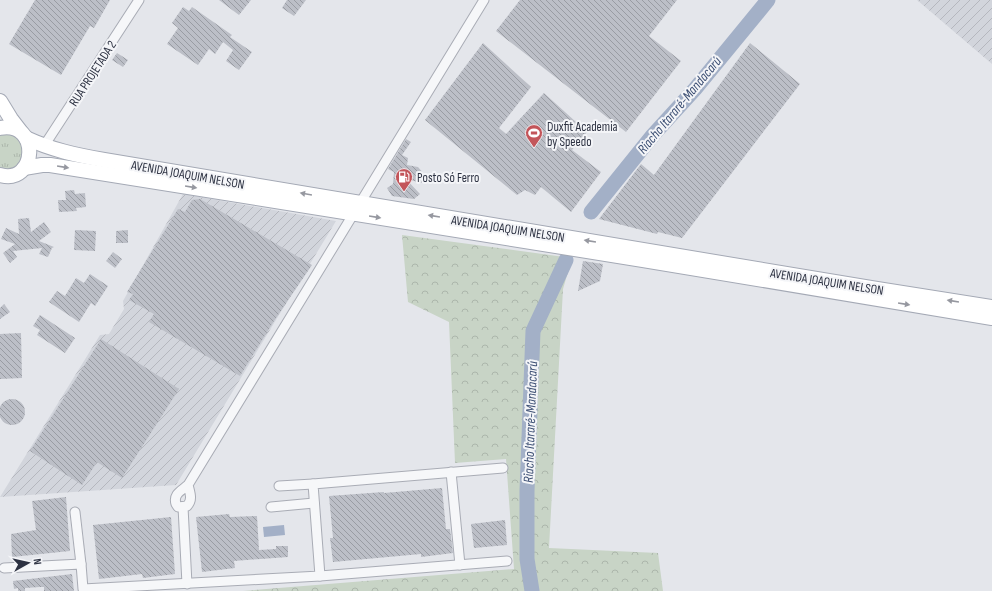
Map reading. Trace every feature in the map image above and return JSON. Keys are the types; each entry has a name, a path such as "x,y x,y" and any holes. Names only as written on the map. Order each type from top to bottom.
{"main road":[{"path":"0,101 30,146 28,162 24,168"},
{"name":"AVENIDA JOAQUIM NELSON","path":"0,128 14,128 44,146 67,153 357,208 617,251 992,307"},
{"name":"AVENIDA JOAQUIM NELSON","path":"0,175 11,176 24,168 50,165 357,208"},
{"name":"AVENIDA JOAQUIM NELSON","path":"644,255 992,318"}],"street":[{"name":"RUA PROJETADA 2","path":"44,146 139,0"},
{"path":"188,584 183,507 176,504 175,497 188,485 484,0"},
{"path":"279,486 503,468"},
{"path":"451,472 460,565"},
{"path":"313,484 320,576"},
{"path":"272,507 314,503"},
{"path":"75,512 83,589 320,576 507,561"},
{"path":"4,568 81,564"}],"shaded area":[{"path":"917,0 992,0 992,64"},
{"path":"183,194 336,221 176,485 0,497 100,335 109,334 124,309 123,301"}],"green space":[{"path":"0,132 11,132 25,145 18,168 0,172"},
{"path":"402,235 572,258 563,289 549,548 658,553 663,591 243,591 514,569 506,459 455,463 449,322 408,302"}],"water":[{"path":"284,525 285,535 264,537 263,527"}],"building":[{"path":"35,0 110,0 94,28 90,26 61,75 9,44"},
{"path":"219,0 251,0 239,15"},
{"path":"287,0 306,0 294,16 282,8"},
{"path":"520,0 677,0 649,36 681,61 626,132 496,31"},
{"path":"183,7 189,11 192,7 232,35 230,37 252,52 239,70 226,61 233,50 223,42 215,54 209,49 198,65 167,44 178,28 172,23"},
{"path":"483,43 531,87 499,128 506,134 544,93 587,132 572,150 601,172 571,212 541,187 535,195 525,190 517,195 425,120"},
{"path":"750,43 800,84 682,238 658,232 657,234 599,219 641,164 654,175"},
{"path":"117,53 128,60 123,67 112,60"},
{"path":"406,139 411,142 402,155 408,158 407,165 418,167 424,174 422,183 406,179 420,194 414,199 392,196 387,188 393,184 394,172 388,169"},
{"path":"74,190 75,194 85,193 86,207 76,208 77,211 59,212 58,200 66,200 65,191"},
{"path":"200,199 312,265 274,321 240,376 149,322 154,314 129,300 133,294 127,292 178,209 185,212 192,200"},
{"path":"29,218 31,232 44,222 51,232 39,241 54,247 52,248 48,257 39,254 42,248 13,251 17,257 10,263 3,253 15,244 1,239 6,228 19,234 18,219"},
{"path":"75,230 96,231 95,251 74,250"},
{"path":"128,230 128,243 116,243 116,231"},
{"path":"113,252 122,259 115,268 106,261"},
{"path":"583,261 603,264 600,281 578,291"},
{"path":"90,274 108,286 95,306 91,303 79,322 49,302 57,291 65,296 76,278 84,283"},
{"path":"4,304 10,312 0,319 0,308"},
{"path":"40,315 75,338 65,353 37,335 40,330 33,326"},
{"path":"21,333 22,378 0,379 0,334"},
{"path":"101,339 179,389 122,478 97,462 82,485 30,451"},
{"path":"12,399 22,402 25,412 22,422 12,425 2,422 -1,412 2,402"},
{"path":"442,488 446,529 450,529 453,553 421,557 421,554 333,562 330,538 333,538 329,496"},
{"path":"66,497 70,551 12,557 11,534 36,530 32,501"},
{"path":"229,514 230,517 257,516 259,550 276,549 276,546 288,546 288,557 234,561 235,568 202,572 196,517"},
{"path":"171,517 175,574 143,578 142,574 99,579 93,525"},
{"path":"505,520 507,545 474,548 471,524"},
{"path":"72,574 74,591 44,591 44,587 25,588 25,591 18,591 18,588 14,589 13,581"}],"waterway":[{"name":"Riacho Itararé-Mandacarú","path":"591,212 653,135 695,89 768,0"},
{"name":"Riacho Itararé-Mandacarú","path":"532,591 527,559 527,491 533,331 566,260"}],"place":[{"name":"Duxfit Academia by Speedo","path":"534,148"},
{"name":"Posto Só Ferro","path":"404,192"}]}
